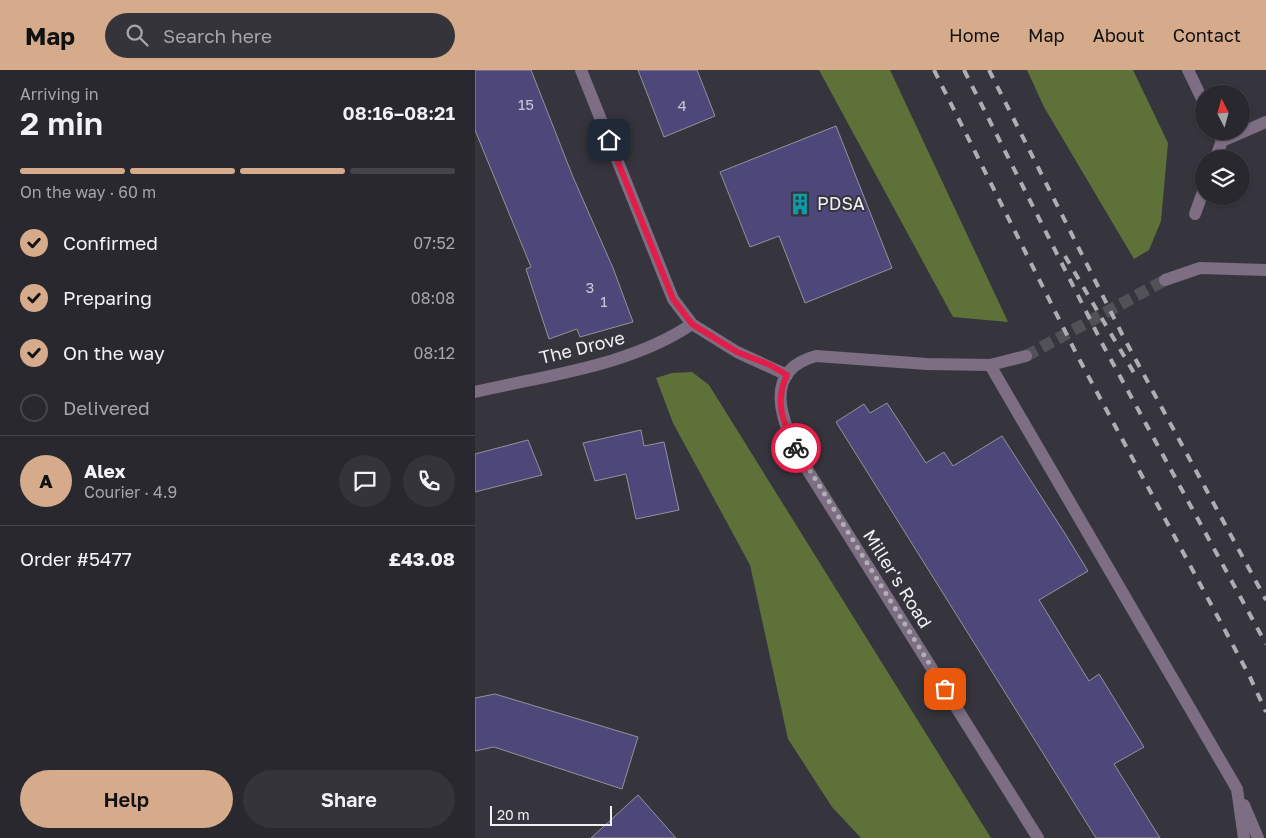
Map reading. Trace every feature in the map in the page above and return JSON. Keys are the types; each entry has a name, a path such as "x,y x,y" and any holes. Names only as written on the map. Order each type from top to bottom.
{"street":[{"path":"581,70 673,299 692,324 737,352 770,365 787,375 808,358 833,356 927,364 990,365 1026,356"},
{"path":"1189,70 1196,85"},
{"path":"1250,127 1266,122"},
{"path":"1195,214 1198,205"},
{"path":"1165,280 1200,268 1266,270"},
{"name":"The Drove","path":"475,392 633,355 671,337 692,324"},
{"path":"990,365 1237,789 1259,838"},
{"name":"Miller's Road","path":"787,375 781,391 780,404 785,426 800,458 1037,838"},
{"path":"1237,789 1244,838"}],"green space":[{"path":"819,70 890,70 1008,322 953,317"},
{"path":"1027,70 1133,70 1168,143 1161,221 1149,250 1134,259 1044,107"},
{"path":"692,372 709,385 991,838 861,838 832,807 788,739 750,565 673,423 656,378 672,373"}],"building":[{"path":"475,70 531,70 573,177 613,268 633,322 580,337 577,329 549,339 526,269 531,267 475,130"},
{"path":"638,70 697,70 715,116 664,137"},
{"name":"PDSA","path":"836,126 892,268 805,303 779,236 750,247 720,172"},
{"path":"887,403 926,463 944,452 953,466 1002,436 1064,532 1088,571 1039,600 1089,681 1099,674 1144,747 1114,764 1160,838 1096,838 836,422 864,404 870,413"},
{"path":"641,430 644,446 664,442 679,510 636,519 626,474 595,481 583,443"},
{"path":"528,440 542,475 475,492 475,454"},
{"path":"495,694 638,737 622,789 494,747 475,751 475,698"},
{"path":"638,795 676,838 591,838"}],"tunnel":[{"path":"1026,356 1165,280"}],"railway":[{"path":"934,70 1078,357 1249,675 1266,712"},
{"path":"964,70 1104,347 1266,644"},
{"path":"989,70 1124,338 1266,600"},
{"path":"1065,256 1137,378"}],"way so far":[{"path":"796,448 800,458 945,689"}],"place":[{"name":"PDSA","path":"800,204"}],"route":[{"path":"609,140 673,299 692,324 737,352 770,365 787,375 782,386 780,404 785,426 796,448"}]}
